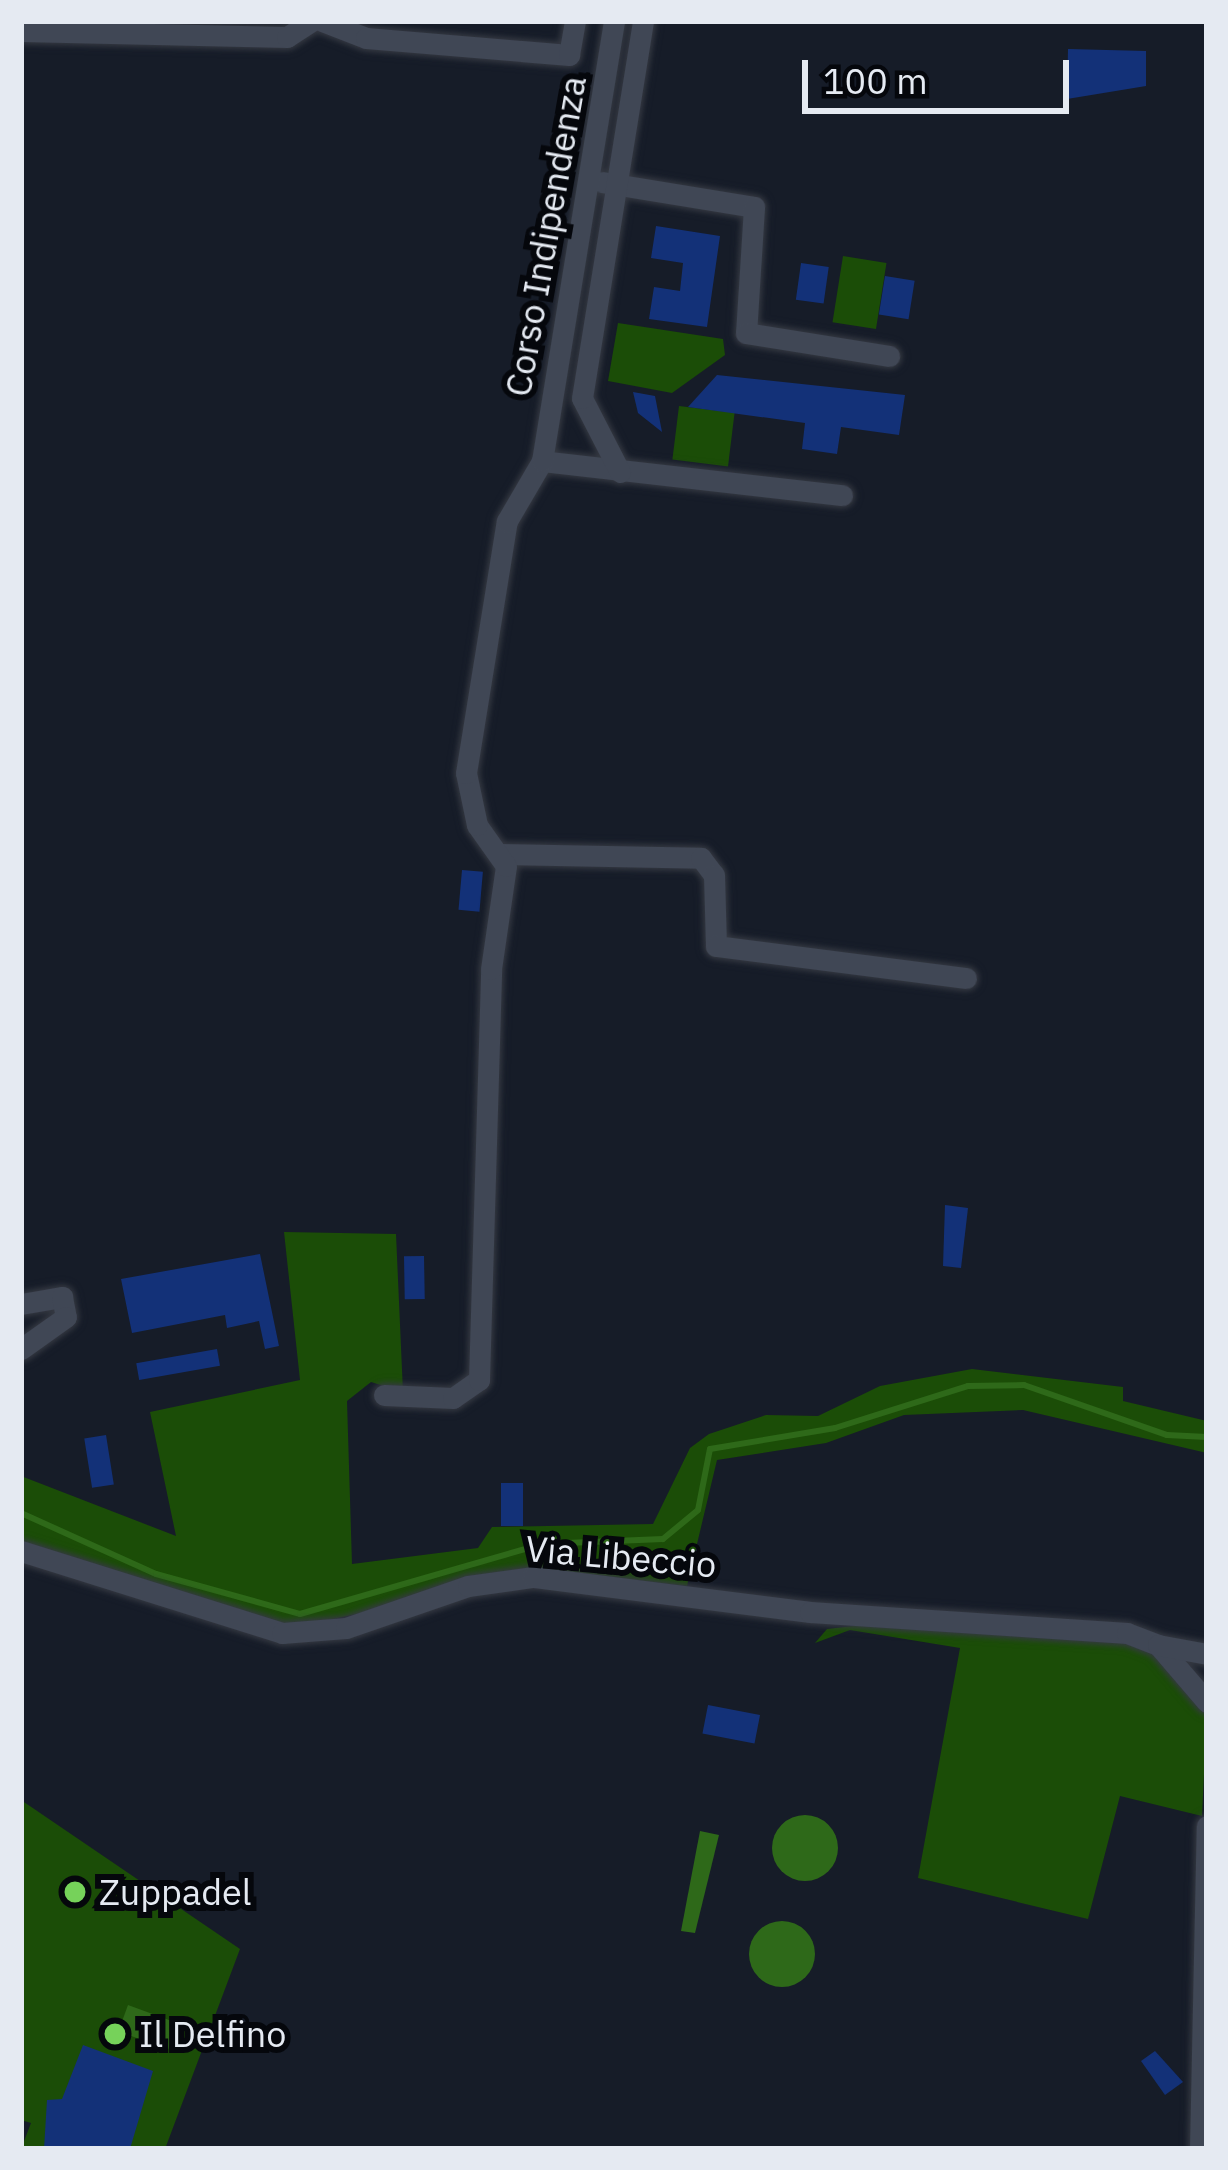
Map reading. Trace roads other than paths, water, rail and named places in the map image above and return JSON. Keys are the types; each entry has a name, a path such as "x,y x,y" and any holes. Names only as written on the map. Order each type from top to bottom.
{"street":[{"path":"21,31 115,27 287,38 312,21"},
{"path":"322,21 366,38 569,55 575,21"},
{"name":"Corso Indipendenza","path":"501,854 477,825 466,773 502,543 542,461 614,21"},
{"name":"Corso Indipendenza","path":"620,472 587,422 590,347 643,21"},
{"path":"588,179 754,207 746,333 889,356"},
{"path":"560,341 590,347"},
{"path":"542,461 842,494"},
{"path":"384,1395 453,1398 478,1380 501,854 701,858 714,875 716,946 966,978"},
{"path":"21,1304 62,1297 66,1317 21,1349"},
{"name":"Via Libeccio","path":"21,1551 282,1634 346,1628 468,1586 533,1576 811,1612 1058,1625 1207,1654"},
{"path":"1158,1645 1207,1702"},
{"path":"1200,2149 1207,1826"}],"waterway":[{"path":"21,1513 156,1574 300,1614 542,1544 663,1539 698,1510 710,1449 835,1428 968,1386 1024,1385 1167,1435 1207,1437"}],"place":[{"name":"Zuppadel","path":"75,1892"},
{"name":"Il Delfino","path":"115,2034"}]}
